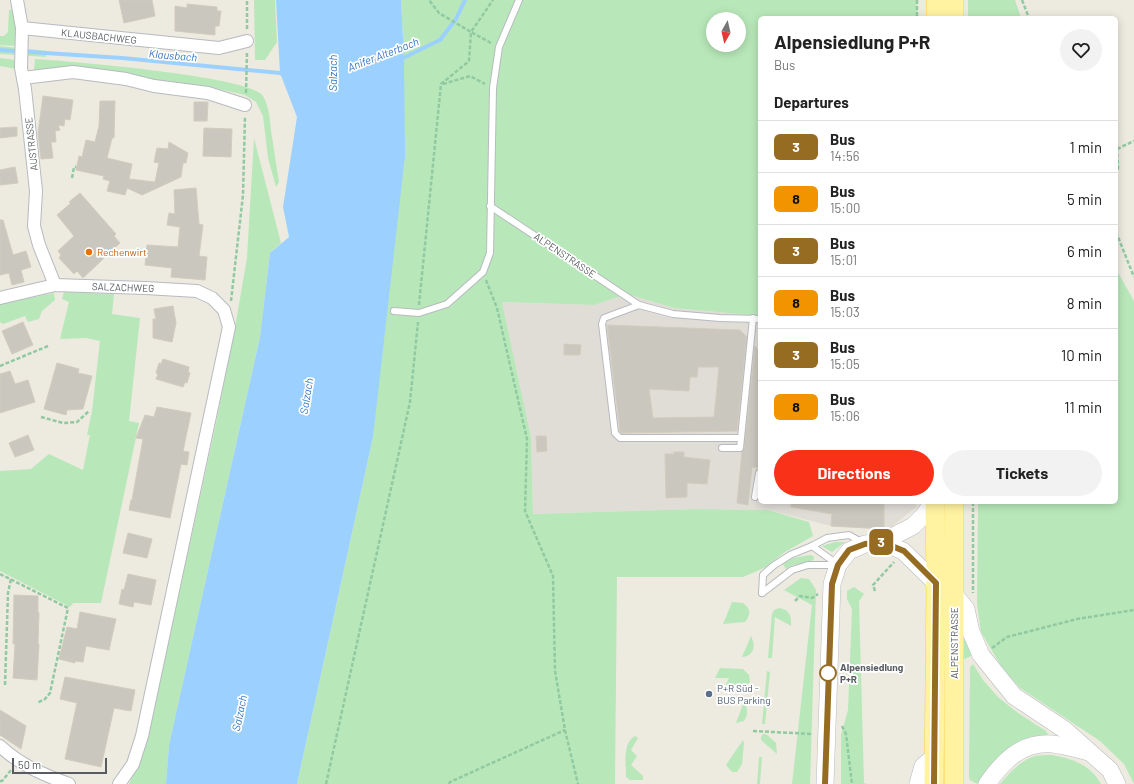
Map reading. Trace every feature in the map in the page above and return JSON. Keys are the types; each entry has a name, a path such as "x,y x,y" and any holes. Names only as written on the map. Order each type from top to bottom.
{"main road":[{"path":"936,0 936,16"},
{"path":"954,0 954,16"},
{"name":"ALPENSTRASSE","path":"934,504 936,583 934,784"},
{"name":"ALPENSTRASSE","path":"954,504 954,784"}],"street":[{"name":"AUSTRASSE","path":"17,0 22,31 22,73 36,191 34,226 39,245 55,285"},
{"name":"KLAUSBACHWEG","path":"22,31 219,48 247,41"},
{"path":"22,73 73,72 126,79 154,86 208,93 245,104"},
{"name":"SALZACHWEG","path":"0,298 55,285 198,291 212,298 224,310 229,327"},
{"path":"119,784 133,764 142,736 229,327"},
{"path":"825,784 832,584 838,565 849,550 865,544 882,542 913,526 932,504"},
{"path":"882,542 904,551 936,583"},
{"path":"954,594 966,609 972,632 981,656 1014,696 1065,730 1091,752 1110,770 1117,784"},
{"path":"987,784 998,768 1013,754 1032,745 1052,744 1091,752"},
{"path":"0,746 18,761 43,774 69,784"},
{"path":"918,784 923,766 934,757"}],"lane":[{"path":"394,312 419,313 447,304 483,272 490,253 493,88 499,47 519,0"},
{"name":"ALPENSTRASSE","path":"490,206 639,305 673,314 720,318 758,319"},
{"path":"639,305 604,318 602,324 615,433 620,438 740,438"},
{"path":"722,448 740,448 753,318"},
{"path":"755,497 758,479"},
{"path":"838,565 808,565 792,570 762,593 763,576 773,566 790,555 827,538 849,535 865,544"},
{"path":"812,546 838,565"}],"path":[{"path":"429,0 439,13 499,47"},
{"path":"326,784 410,402 441,84 469,61 471,32 493,0"},
{"path":"916,0 917,16"},
{"path":"1022,0 1028,16"},
{"path":"229,327 242,195 247,61"},
{"path":"441,84 470,76 493,88"},
{"path":"1118,148 1134,142"},
{"path":"72,178 74,167 76,167"},
{"path":"1118,237 1134,277"},
{"path":"483,272 497,308 527,439 525,512 553,576 555,671 565,730 578,784"},
{"path":"0,366 48,346"},
{"path":"41,417 62,423 77,422 89,412"},
{"path":"972,504 973,596"},
{"path":"875,591 873,585 894,561"},
{"path":"0,574 68,608 50,693 45,699 37,703"},
{"path":"5,685 8,593 11,579"},
{"path":"795,601 800,596 812,598 819,594"},
{"path":"988,650 1007,636 1077,618 1134,610"},
{"path":"847,670 872,671"},
{"path":"841,725 846,734 852,784"},
{"path":"449,784 450,782 565,730"},
{"path":"753,731 814,734"},
{"path":"0,781 2,781 18,761"}],"shaded area":[{"path":"627,294 674,308 758,316 758,504 916,504 916,507 889,529 831,526 768,510 696,509 533,514 531,437 502,302 594,305"}],"green space":[{"path":"254,0 275,0 277,42 265,60 255,60"},
{"path":"401,0 916,0 918,16 758,16 758,316 674,308 627,294 594,305 502,302 531,437 533,514 696,509 768,510 809,522 813,536 785,552 764,568 743,577 617,577 615,784 297,784 373,437 404,58"},
{"path":"968,0 1015,0 1020,16 968,16"},
{"path":"17,9 17,46 0,45 0,36 4,36 8,32 9,10"},
{"path":"0,46 47,51 46,57 0,54"},
{"path":"0,58 16,60 16,69 0,66"},
{"path":"35,59 118,66 194,76 227,82 251,89 263,96 267,104 279,182 276,187 268,158 263,116 256,102 245,95 210,87 34,71"},
{"path":"254,138 281,243 270,253 260,337 169,745 166,784 129,784 146,745 216,424 237,316 247,258"},
{"path":"1118,273 1134,301 1134,784 1124,764 1100,741 1020,688 1001,666 981,632 977,604 978,504 1118,504"},
{"path":"64,292 114,294 112,314 140,318 129,421 139,423 101,603 73,603 70,607 0,571 0,471 31,469 49,454 83,470 90,435 87,435 92,411 100,341 86,338 60,339 69,302 62,299"},
{"path":"54,293 55,300 42,311 39,319 28,322 25,316 3,324 0,322 0,304"},
{"path":"835,542 845,542 832,552 822,546"},
{"path":"811,555 814,557 812,561 793,565 786,569 782,563 796,558"},
{"path":"801,578 809,579 816,590 810,784 792,784 812,605 784,590"},
{"path":"854,587 864,594 859,601 864,783 867,784 841,784 841,735 848,710 852,609 847,599 847,591"},
{"path":"732,602 743,603 748,607 749,614 745,622 723,624"},
{"path":"779,608 787,611 789,614 791,626 775,617 772,658 768,658 772,614 774,610"},
{"path":"751,636 754,647 753,650 749,655 742,657"},
{"path":"963,638 965,638 973,655 965,659 962,658"},
{"path":"973,664 983,680 998,697 1018,713 1046,731 1049,736 1026,740 1007,750 991,766 977,784 970,780 969,777 970,667"},
{"path":"720,668 743,669 749,675 750,682 742,690 723,690 729,678 715,678"},
{"path":"767,671 770,672 765,724 762,724"},
{"path":"744,702 747,710 746,716 744,721 736,723"},
{"path":"763,734 766,734 776,743 777,754 761,740"},
{"path":"635,736 638,738 631,750 637,756 631,765 643,776 643,780 630,780 626,777 626,749 631,739"},
{"path":"743,740 742,764 737,772 732,772 726,765"},
{"path":"1041,755 1052,755 1073,760 1086,767 1097,777 1101,784 1000,784 1011,771 1030,758"},
{"path":"759,757 762,757 760,784 757,784"}],"water":[{"name":"Salzach","path":"276,0 401,0 404,58 405,156 373,437 297,784 166,784 169,745 260,337 270,253 289,237 283,207 297,117 280,73"}],"building":[{"path":"119,0 152,0 155,16 124,23"},
{"path":"187,4 217,7 217,11 221,11 219,26 215,26 215,35 175,31 175,6 187,8"},
{"path":"43,96 73,100 70,120 65,119 64,126 58,125 60,130 55,131 56,142 51,142 53,158 41,159 38,133"},
{"path":"100,101 115,101 114,138 112,138 107,158 132,164 129,179 155,182 159,163 154,162 157,148 168,149 169,142 188,153 186,163 183,163 181,177 142,195 127,188 125,195 107,191 110,181 103,179 104,176 76,170 79,156 82,157 86,140 95,142 99,126"},
{"path":"194,102 208,102 207,121 194,121"},
{"path":"17,127 17,136 0,138 0,128"},
{"path":"204,128 232,129 231,157 203,156"},
{"path":"15,167 18,183 0,185 0,170"},
{"path":"196,188 199,224 203,225 199,256 207,257 205,280 171,277 172,268 145,265 147,245 178,247 180,227 167,225 169,213 175,214 174,190"},
{"path":"80,193 116,234 114,236 120,243 83,278 77,271 74,274 59,258 61,255 58,251 74,236 57,215"},
{"path":"0,220 3,220 13,255 26,251 31,267 21,270 24,282 12,285 9,273 0,275"},
{"path":"173,306 176,323 172,342 153,338 153,319 156,319 154,309"},
{"path":"23,322 33,345 12,354 2,331"},
{"path":"607,325 740,330 747,337 737,431 621,433","holes":["698,367 719,367 714,417 653,418 649,389 689,391 690,377 697,377"]},
{"path":"564,344 581,345 580,355 564,355"},
{"path":"755,346 758,350 758,468 752,467 748,505 737,503 742,452 744,448"},
{"path":"163,359 189,367 188,372 190,373 187,383 185,382 183,387 156,379 159,363 161,364"},
{"path":"57,363 79,369 78,373 92,376 83,409 67,410 66,415 44,409"},
{"path":"10,371 15,384 28,380 35,402 0,413 0,374"},
{"path":"157,407 191,413 183,451 189,452 187,465 181,464 170,518 129,510 143,439 136,438 145,415 154,417"},
{"path":"28,435 34,450 15,457 9,443"},
{"path":"536,436 546,436 547,451 537,452"},
{"path":"674,452 684,452 684,457 710,460 707,484 687,483 687,497 666,498 665,454 674,454"},
{"path":"791,504 884,504 884,529 831,526 832,514 791,507"},
{"path":"128,533 152,539 147,558 123,553"},
{"path":"128,574 156,580 151,605 134,602 133,607 119,604 122,589 124,590"},
{"path":"14,595 38,596 39,644 37,680 13,678 15,644 13,644"},
{"path":"80,612 116,619 109,650 86,646 83,662 75,661 75,663 59,659 67,627 77,629"},
{"path":"65,677 135,690 131,711 114,708 101,767 65,759 77,703 60,699"},
{"path":"0,710 26,726 21,749 0,735"}],"waterway":[{"name":"Anifer Alterbach","path":"399,60 440,40 456,19 465,0"},
{"name":"Klausbach","path":"0,50 122,58 280,73 284,75"}],"bus line":[{"name":"3","path":"825,784 832,584 838,565 849,550 865,544 882,542 904,551 936,583 934,784"}],"place":[{"name":"Rechenwirt","path":"89,252"},
{"name":"Alpensiedlung P+R","path":"828,673"},
{"name":"P+R Süd - BUS Parking","path":"709,694"}]}
